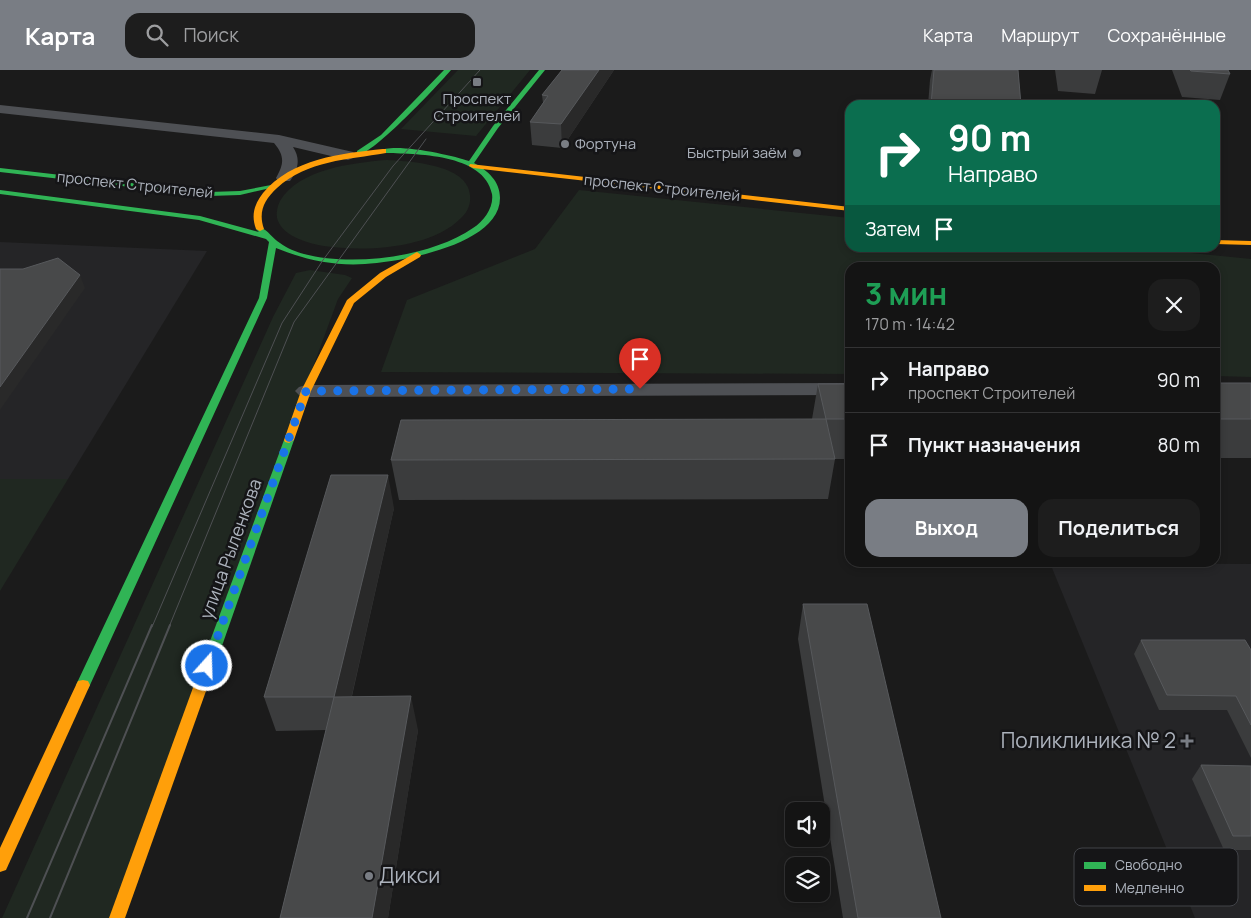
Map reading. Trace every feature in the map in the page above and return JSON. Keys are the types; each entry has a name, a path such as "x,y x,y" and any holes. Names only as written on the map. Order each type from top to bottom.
{"main road":[{"path":"354,154 383,136 448,70"},
{"path":"472,165 482,141 496,122 520,98 542,70"},
{"path":"0,865 263,298 270,240 256,221 258,204 271,188 284,178 310,166 354,154 415,151 454,158 472,165 488,176 496,187 497,200 490,216 474,232 449,245 417,255"},
{"name":"проспект Строителей","path":"472,165 845,208"},
{"name":"проспект Строителей","path":"0,170 209,194 240,193 271,188"},
{"path":"531,185 576,178"},
{"name":"проспект Строителей","path":"0,192 200,218 270,240 295,254 337,262 377,262 417,255"},
{"path":"497,200 510,193"},
{"path":"1220,242 1251,243"},
{"name":"улица Рыленкова","path":"117,918 306,391 350,302 383,276 417,255"}],"street":[{"path":"0,109 279,139 354,154"},
{"path":"279,139 291,152 292,164 284,178"},
{"path":"306,391 845,389"}],"shaded area":[{"path":"458,70 530,70 476,136 401,129"},
{"path":"386,160 436,166 459,177 467,185 470,195 466,213 448,228 433,236 415,242 377,248 340,248 312,244 293,236 282,228 277,217 278,206 289,190 300,182 327,170 358,163"},
{"path":"579,190 845,217 845,252 1181,252 1251,259 1251,377 1220,376 1220,262 845,262 845,374 381,372 407,300 535,249"},
{"path":"0,242 207,251 68,479 0,479"},
{"path":"310,270 345,275 352,278 338,299 110,918 2,918 273,317 296,273"},
{"path":"0,479 68,479 0,591"},
{"name":"Поликлиника № 2","path":"1220,564 1251,564 1251,918 1195,918 1190,906 1238,906 1238,848 1166,848 1052,567 1220,567"}],"building":[{"path":"562,70 599,70 561,124 530,122 548,96 542,95"},
{"path":"934,70 1018,70 1021,100 931,100"},
{"path":"1228,70 1230,74 1191,71"},
{"path":"58,258 80,275 0,387 0,269 23,269"},
{"path":"1220,383 1251,383 1251,419 1220,419"},
{"path":"818,384 845,384 845,419 826,419"},
{"path":"826,419 835,459 391,460 401,420"},
{"path":"331,475 388,475 334,697 264,697"},
{"path":"803,604 867,604 941,918 858,918"},
{"name":"Поликлиника № 2","path":"1141,640 1245,640 1251,650 1251,725 1236,696 1167,695"},
{"path":"411,696 372,918 280,918 334,697"},
{"path":"1201,765 1251,766 1251,836 1233,836"}],"tram line":[{"path":"152,627 282,323 323,260 393,166 480,70"},
{"path":"169,627 294,322 426,139"},
{"path":"27,918 152,625"},
{"path":"50,918 170,625"}],"traffic: fast":[{"path":"360,153 383,136 448,70"},
{"path":"470,164 495,127 542,70"},
{"path":"260,229 277,245 302,256 332,261 365,261 398,258 456,242 476,230 490,215 496,201 496,196 492,182 483,171 451,157 413,152 383,151"},
{"path":"0,170 209,194 240,193 271,187"},
{"path":"0,192 200,218 266,237"},
{"path":"83,685 263,298 273,243"},
{"path":"209,663 289,440"}],"traffic: slow":[{"path":"260,229 257,214 262,200 269,191 293,173 322,161 383,151"},
{"path":"473,166 845,208"},
{"path":"1220,242 1251,243"},
{"path":"289,440 306,391 350,302 383,275 417,255"},
{"path":"117,918 209,663"},
{"path":"0,865 83,685"}],"place":[{"name":"Проспект Строителей","path":"477,82"},
{"name":"Фортуна","path":"565,144"},
{"name":"Быстрый заём","path":"797,153"},
{"name":"Поликлиника № 2","path":"1187,741"},
{"name":"Дикси","path":"369,876"}],"route":[{"path":"207,666 306,391 640,389"}]}
